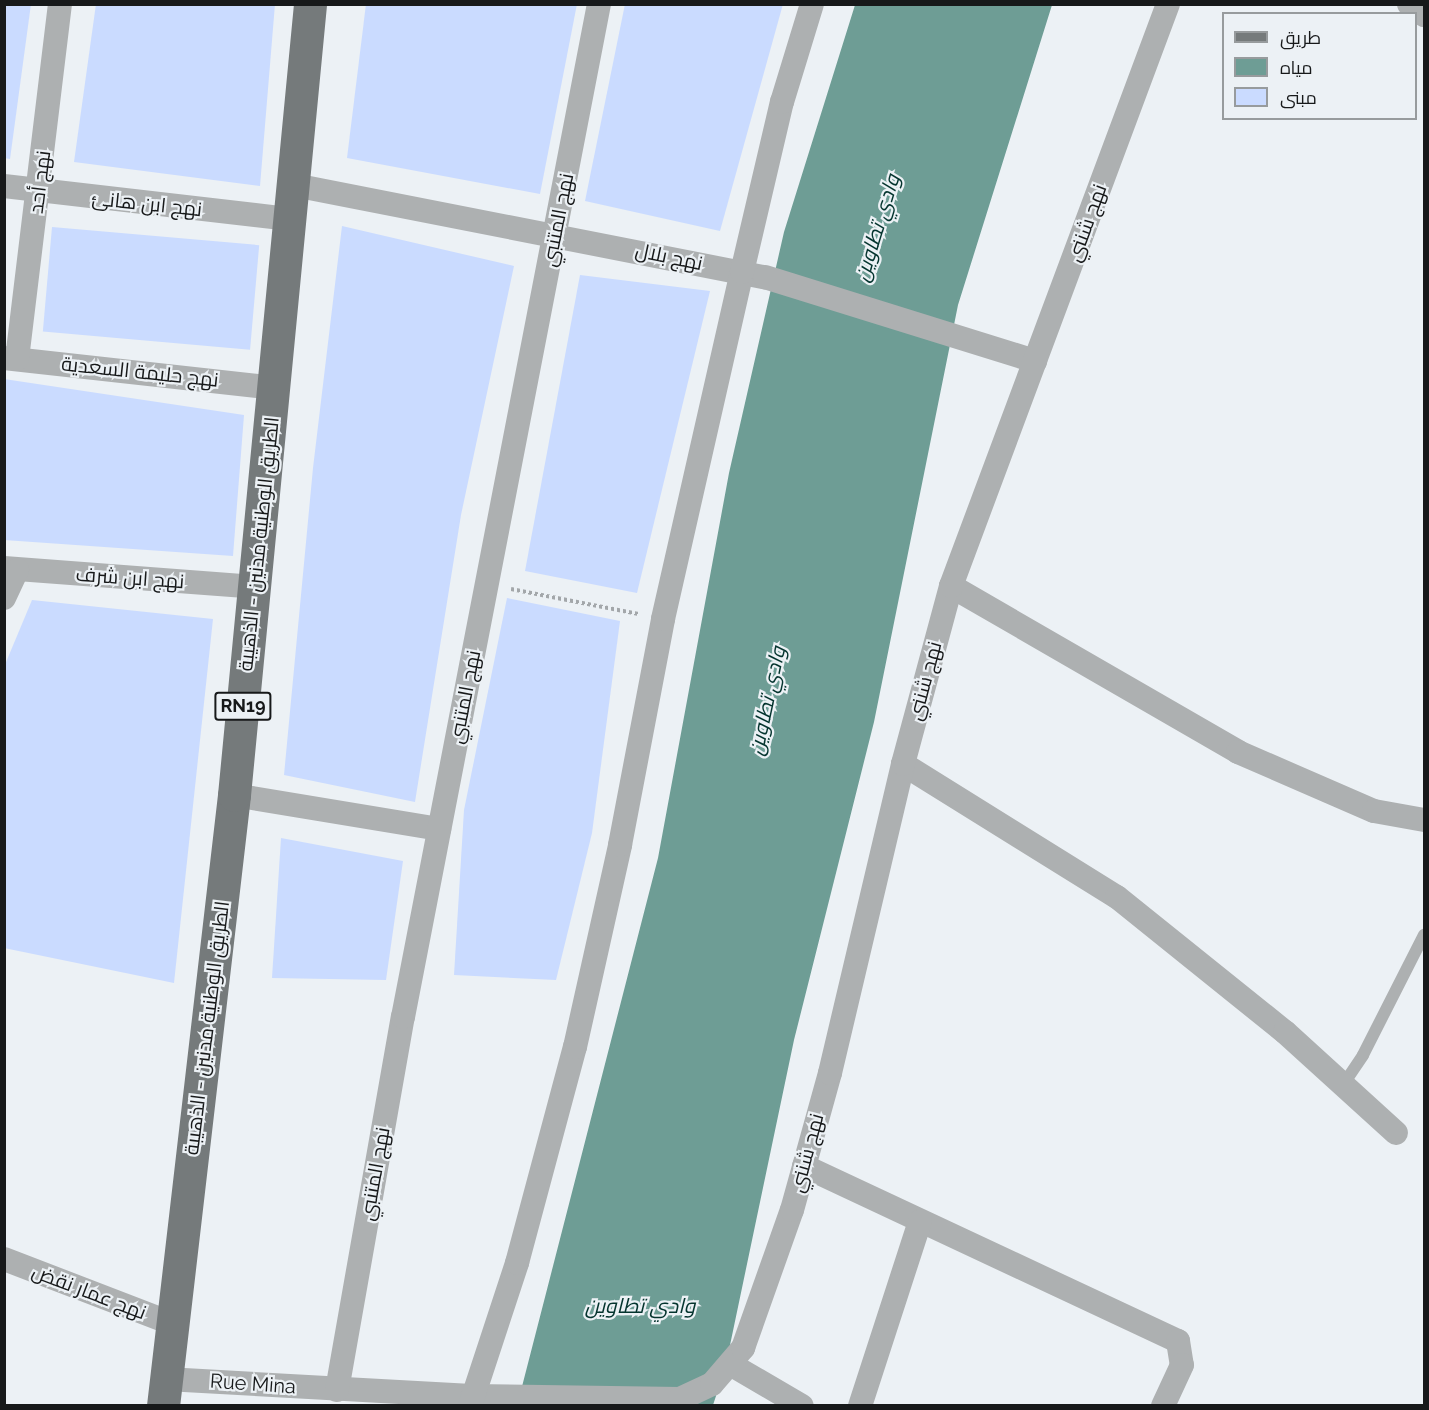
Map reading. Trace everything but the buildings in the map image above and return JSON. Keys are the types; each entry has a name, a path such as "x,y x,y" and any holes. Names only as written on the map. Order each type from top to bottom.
{"main road":[{"name":"الطريق الوطنية مدنين - الذهيبة","path":"164,1392 234,795 275,388 310,4"}],"street":[{"name":"نهج أحد","path":"11,358 40,191 60,4"},
{"name":"نهج المتنبي","path":"337,1390 439,829 599,4"},
{"path":"471,1401 517,1263 575,1047 620,845 663,619 753,274 782,102 812,4"},
{"name":"نهج شنني","path":"727,1367 743,1348 804,1166 903,764 951,586 1168,4"},
{"path":"1408,4 1425,15"},
{"name":"نهج بلال","path":"294,185 556,233 753,274 959,335 1035,361"},
{"name":"نهج ابن هانئ","path":"4,186 290,219"},
{"name":"نهج حليمة السعدية","path":"11,358 275,388"},
{"path":"4,598 11,569"},
{"name":"نهج ابن شرف","path":"11,569 255,587"},
{"path":"951,586 1238,752 1374,811 1425,820"},
{"path":"903,764 1117,897 1285,1032 1396,1133"},
{"path":"234,795 439,829"},
{"path":"804,1166 1178,1341 1182,1365 1163,1406"},
{"path":"860,1406 920,1221"},
{"name":"نهج عمار نقض","path":"4,1259 173,1324"},
{"path":"727,1367 802,1406"},
{"name":"Rue Mina","path":"164,1392 337,1390 471,1401 680,1400 712,1384 727,1367"}],"lane":[{"path":"1343,1085 1363,1055 1425,935"}],"path":[{"path":"487,584 663,619"}],"water":[{"name":"وادي تطاوين","path":"855,5 1052,5 958,305 874,722 794,1040 725,1369 713,1405 517,1406 658,858 729,473 784,232"}]}
